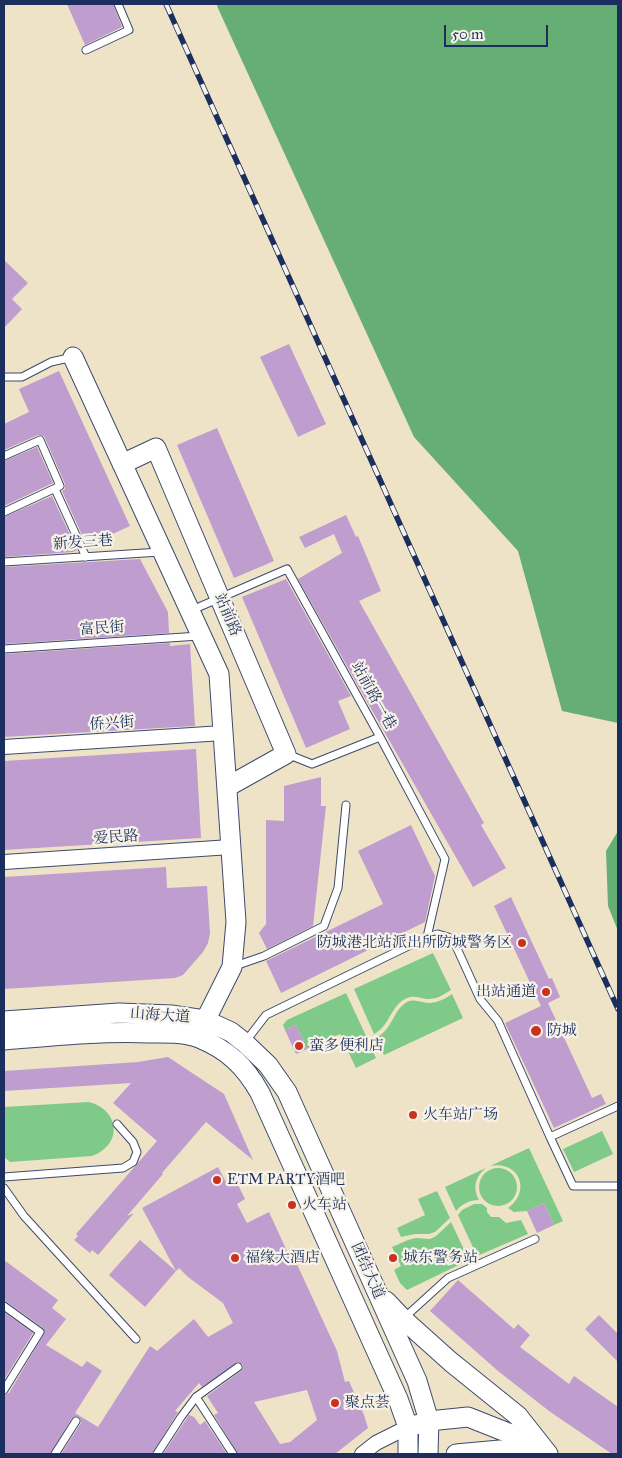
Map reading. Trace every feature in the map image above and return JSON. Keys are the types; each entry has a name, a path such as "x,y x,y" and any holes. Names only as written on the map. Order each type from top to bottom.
{"main road":[{"name":"站前路","path":"73,357 219,674 236,922 232,967 197,1037"},
{"name":"站前路","path":"122,464 156,448 286,754"},
{"path":"227,787 286,754"},
{"name":"山海大道","path":"4,1021 119,1013 171,1015 206,1020 231,1032 245,1042 268,1065 287,1092"},
{"name":"山海大道","path":"4,1040 120,1032 169,1033 197,1037 221,1048 233,1058 251,1078 264,1102"},
{"name":"团结大道","path":"287,1092 377,1291 397,1322"},
{"name":"团结大道","path":"264,1102 398,1399 408,1428 408,1454"},
{"path":"397,1322 428,1421 428,1454"},
{"path":"397,1322 451,1362 518,1416 548,1454"},
{"path":"408,1428 428,1421 468,1417 511,1434 541,1454"},
{"path":"456,1454 500,1450 517,1454"}],"street":[{"name":"侨兴街","path":"4,747 223,733"},
{"name":"爱民路","path":"4,862 231,847"},
{"path":"362,1454 376,1443 408,1428"}],"lane":[{"path":"86,50 129,30 118,4"},
{"path":"4,377 22,377 51,362 73,357"},
{"path":"4,456 40,440 60,486 4,512"},
{"path":"55,489 86,557"},
{"name":"新发三巷","path":"4,562 163,552"},
{"name":"站前路一巷","path":"190,611 287,569 445,859 427,937"},
{"name":"富民街","path":"4,649 202,636"},
{"path":"286,754 312,764 380,737"},
{"path":"232,967 264,956 324,926 338,888 346,805"},
{"path":"233,1058 266,1015 427,937 438,934 448,937 456,944 480,999 498,1021 572,1186 618,1186"},
{"path":"550,1137 618,1106"},
{"path":"4,1177 123,1168 133,1162 137,1152 133,1142 117,1124"},
{"path":"4,1188 24,1216 136,1339"},
{"path":"397,1322 448,1278 535,1239"},
{"path":"4,1306 40,1332 4,1390"},
{"path":"157,1454 196,1397 238,1367"},
{"path":"196,1397 233,1454"},
{"path":"55,1454 76,1421"}],"green space":[{"path":"218,4 618,4 618,723 562,711 518,551 414,437 217,6"},
{"path":"618,831 618,931 608,906 606,851"},
{"path":"433,953 451,990 435,998 414,997 405,999 400,1002 379,1031 374,1034 354,989"},
{"path":"346,993 367,1038 343,1039 340,1034 307,1049 296,1025 285,1030 283,1025 287,1020"},
{"path":"452,994 463,1018 384,1055 376,1038 382,1034 402,1006 413,1000 430,1003 436,1002"},
{"path":"368,1041 376,1058 356,1068 344,1043 362,1044"},
{"path":"89,1102 107,1112 112,1120 113,1136 109,1144 102,1151 92,1156 10,1162 4,1157 4,1107"},
{"path":"602,1131 613,1154 574,1172 563,1149"},
{"path":"529,1148 563,1221 554,1225 544,1203 527,1211 514,1212 508,1208 515,1201 519,1193 519,1178 515,1172 508,1168 500,1165 490,1166"},
{"path":"486,1168 476,1182 479,1200 466,1203 456,1211 445,1187"},
{"path":"498,1168 511,1174 517,1187 511,1200 498,1206 485,1200 479,1187 485,1174"},
{"path":"437,1191 450,1218 435,1232 401,1237 397,1228 425,1215 418,1199"},
{"path":"474,1204 482,1204 487,1208 487,1212 491,1217 499,1217 506,1223 521,1220 528,1234 477,1256 458,1215 462,1210"},
{"path":"451,1222 469,1260 407,1290 400,1283 394,1270 401,1266 392,1247 416,1238 430,1239"}],"building":[{"path":"67,4 113,4 122,27 85,45"},
{"path":"4,260 28,283 12,299 22,309 4,328"},
{"path":"289,344 326,424 298,437 260,357"},
{"path":"59,371 130,526 87,546 62,491 65,489 65,484 44,436 38,435 4,450 4,424 29,412 19,389"},
{"path":"217,428 274,561 234,578 177,445"},
{"path":"37,447 53,483 4,506 4,461"},
{"path":"52,496 77,550 73,552 4,557 4,517"},
{"path":"346,515 356,537 358,536 381,591 359,601 484,823 481,825 506,868 473,887 298,579 342,553 334,534 305,548 299,537"},
{"path":"140,559 168,612 169,633 4,644 4,567"},
{"path":"286,579 351,696 338,701 350,729 306,748 242,597"},
{"path":"170,643 170,646 190,644 195,726 4,737 4,654"},
{"path":"196,749 201,838 4,850 4,761"},
{"path":"321,777 321,806 326,806 313,926 267,949 259,933 266,924 266,820 284,821 284,786"},
{"path":"411,825 435,876 425,922 281,993 266,961 383,904 358,851"},
{"path":"166,867 167,888 207,886 210,933 208,943 203,952 183,975 175,978 4,989 4,877"},
{"path":"511,897 549,979 552,978 560,997 548,1003 592,1098 601,1094 606,1104 554,1128 505,1023 541,1006 494,906"},
{"path":"296,1025 307,1049 296,1054 285,1030"},
{"path":"168,1057 224,1094 253,1160 206,1122 127,1216 134,1213 98,1255 92,1250 90,1253 74,1240 78,1236 76,1234 157,1141 113,1103 131,1083 4,1091 4,1071 138,1062"},
{"path":"218,1167 228,1186 236,1181 245,1199 237,1204 247,1223 269,1212 292,1262 295,1260 337,1351 345,1382 349,1381 368,1428 335,1454 238,1454 214,1415 218,1413 207,1396 241,1371 243,1366 238,1362 202,1387 199,1383 175,1411 178,1412 152,1454 61,1454 81,1423 80,1418 76,1416 72,1418 50,1454 4,1454 4,1395 9,1393 45,1332 43,1328 4,1301 4,1260 58,1300 52,1308 66,1319 46,1345 82,1367 87,1361 102,1371 75,1413 98,1427 150,1346 157,1351 194,1319 208,1337 233,1323 223,1303 179,1268 176,1271 142,1208","holes":["307,1390 317,1420 290,1442 280,1444 254,1402"]},
{"path":"544,1203 554,1225 537,1233 527,1211"},
{"path":"140,1240 176,1271 145,1307 109,1275"},
{"path":"458,1280 514,1329 518,1324 530,1335 520,1347 569,1384 574,1376 618,1407 618,1454 612,1454 549,1411 498,1371 430,1311"},
{"path":"4,1312 33,1333 4,1380"},
{"path":"599,1315 618,1334 618,1362 585,1329"},
{"path":"189,1415 194,1417 200,1425 205,1421 227,1454 163,1454"}],"railway":[{"path":"166,4 618,1009"}],"place":[{"name":"防城港北站派出所防城警务区","path":"522,943"},
{"name":"出站通道","path":"546,992"},
{"name":"防城","path":"536,1031"},
{"name":"蛮多便利店","path":"299,1046"},
{"name":"火车站广场","path":"413,1115"},
{"name":"ETM PARTY酒吧","path":"217,1180"},
{"name":"火车站","path":"292,1205"},
{"name":"福缘大酒店","path":"235,1258"},
{"name":"城东警务站","path":"393,1258"},
{"name":"聚点荟","path":"335,1403"}]}
